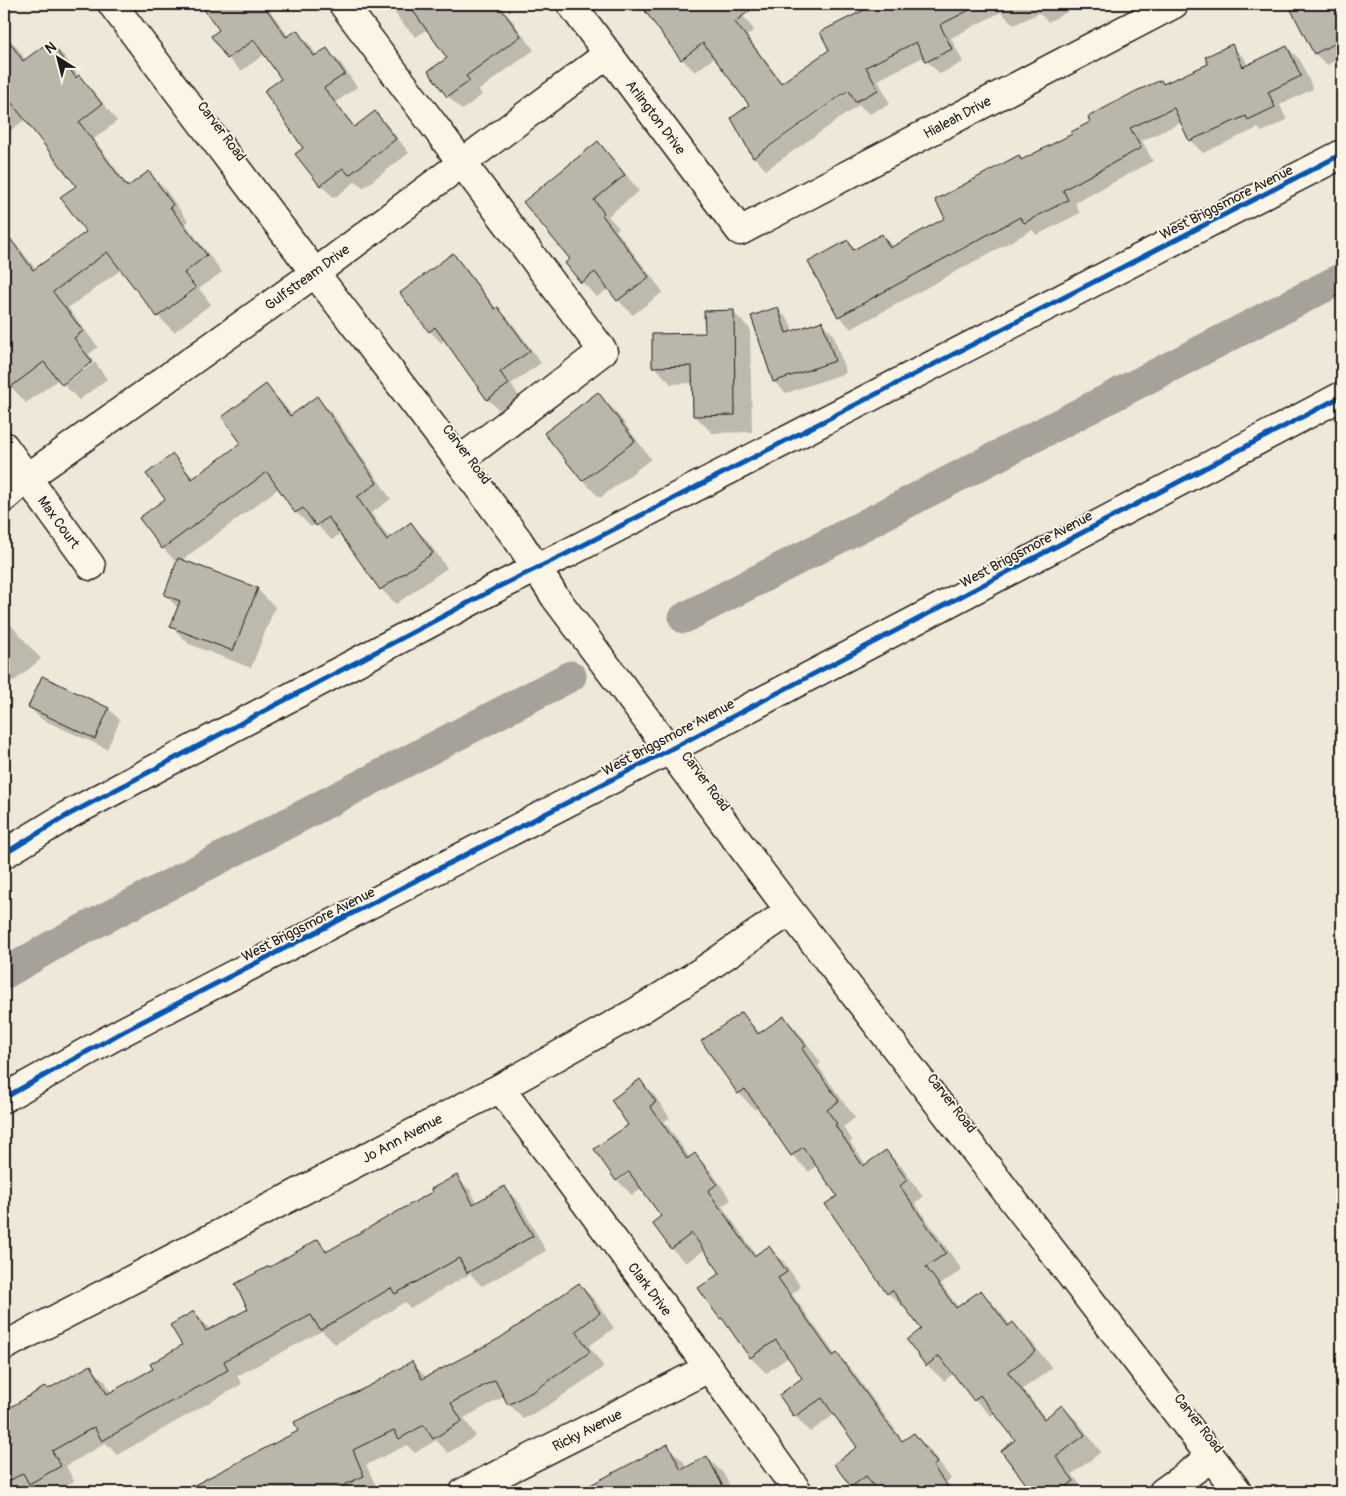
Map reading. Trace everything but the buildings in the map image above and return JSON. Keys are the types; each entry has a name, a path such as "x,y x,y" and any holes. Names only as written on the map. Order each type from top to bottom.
{"street":[{"name":"Carver Road","path":"112,4 459,461 518,540 555,597 790,911 1238,1492"},
{"path":"344,4 603,351 459,461"},
{"name":"Arlington Drive","path":"571,4 740,230"},
{"name":"Hialeah Drive","path":"740,230 1174,4"},
{"name":"Gulfstream Drive","path":"4,498 27,478 315,273 608,54"},
{"name":"West Briggsmore Avenue","path":"4,854 68,815 500,586 1342,154"},
{"name":"West Briggsmore Avenue","path":"4,1098 124,1031 669,750 1342,396"},
{"name":"Max Court","path":"4,446 91,566"},
{"name":"Jo Ann Avenue","path":"4,1346 500,1088 638,1011 701,972 790,911"},
{"name":"Clark Drive","path":"500,1088 709,1368 798,1492"},
{"name":"Ricky Avenue","path":"464,1492 709,1368"},
{"path":"1163,1492 1211,1458"}],"waterway":[{"path":"684,618 1342,278"},
{"path":"4,974 57,943 571,676"}],"cycle path":[{"path":"4,854 68,815 500,586 566,554 1342,154"},
{"path":"4,1098 124,1031 669,750 1342,396"}]}
